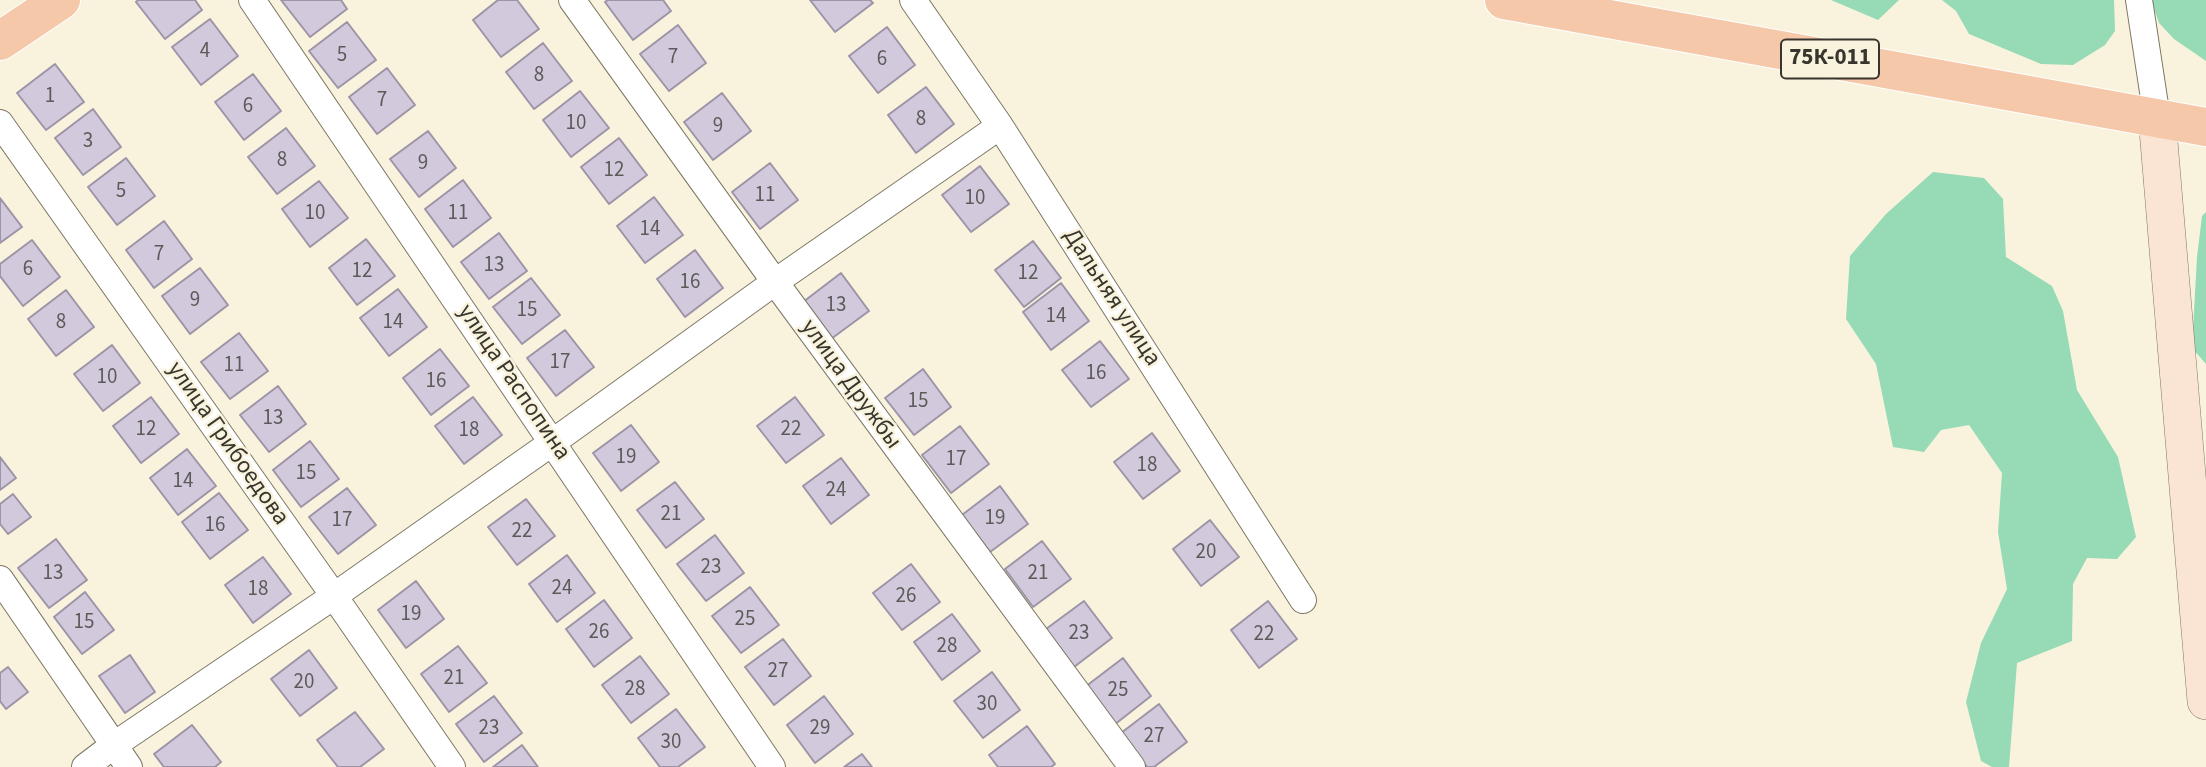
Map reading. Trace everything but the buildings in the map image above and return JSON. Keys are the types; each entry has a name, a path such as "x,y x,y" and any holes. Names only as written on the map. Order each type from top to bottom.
{"main road":[{"path":"0,41 61,0"},
{"name":"75К-011","path":"1504,0 2206,127"}],"street":[{"name":"улица Распопина","path":"252,0 772,767"},
{"name":"улица Дружбы","path":"572,0 775,282 1132,767"},
{"name":"Дальняя улица","path":"913,0 1000,126 1303,600"},
{"path":"2139,0 2157,118 2206,701"},
{"name":"улица Грибоедова","path":"0,122 452,767"},
{"path":"85,767 554,442 775,282 1000,126"},
{"path":"0,579 129,767"}],"green space":[{"path":"1831,0 1899,0 1878,20"},
{"path":"1942,0 2114,0 2115,31 2105,45 2073,65 2041,64 1969,34 1956,11"},
{"path":"2151,0 2206,0 2206,61 2174,39 2159,23"},
{"path":"1933,172 1984,178 2003,199 2006,257 2052,286 2063,311 2077,390 2118,457 2136,537 2117,559 2087,558 2073,584 2072,641 2017,663 2009,767 1992,767 1981,761 1966,702 1981,643 2007,589 1998,532 2002,473 1969,425 1941,430 1924,452 1893,447 1876,364 1846,319 1850,256 1886,214"},
{"path":"2206,212 2206,364 2192,348 2197,257 2202,216"}]}
